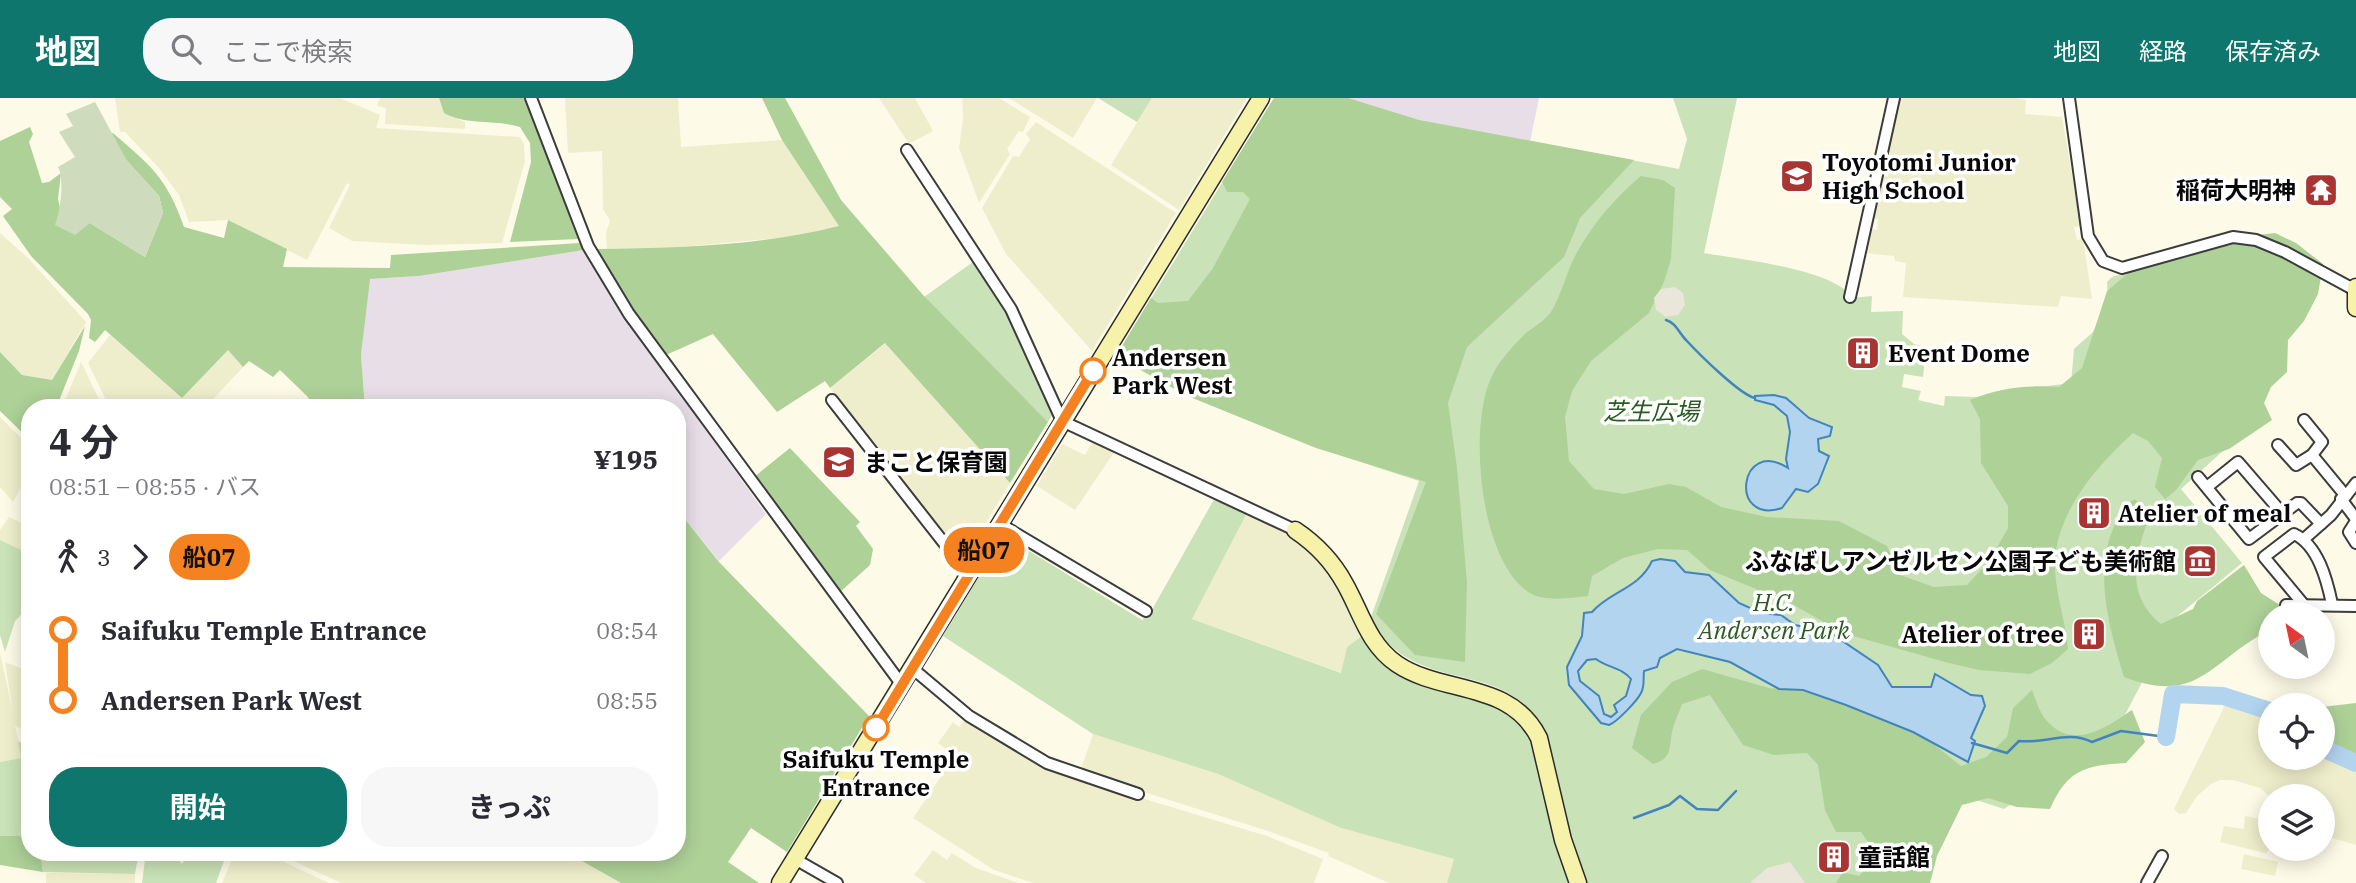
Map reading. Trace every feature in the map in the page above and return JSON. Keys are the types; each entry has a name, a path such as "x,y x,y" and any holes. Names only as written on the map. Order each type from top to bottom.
{"main road":[{"path":"780,883 1261,98"},
{"path":"2356,289 2356,308"},
{"path":"1295,530 1314,544 1332,563 1373,640 1396,663 1415,673 1503,700 1532,726 1539,738 1563,840 1578,883"}],"street":[{"path":"531,98 588,246 629,314 902,685"},
{"path":"1850,297 1894,98"},
{"path":"2069,98 2088,236 2104,261 2123,268 2233,237 2256,240 2285,251 2356,289"},
{"path":"907,150 1011,309 1062,421 1295,530"},
{"path":"832,400 969,575"},
{"path":"2278,445 2296,465 2312,455 2322,442 2304,420"},
{"path":"2312,455 2343,497 2356,520 2349,531 2356,543"},
{"path":"2207,488 2238,462 2282,513"},
{"path":"2198,477 2249,539 2293,504 2301,503 2321,524"},
{"path":"2304,539 2356,484"},
{"path":"1000,524 1146,611"},
{"path":"2302,602 2264,557 2294,534 2304,539 2325,574 2332,602"},
{"path":"2335,604 2356,606"},
{"path":"912,668 969,716 1047,763 1138,794"},
{"path":"2147,883 2162,856"},
{"path":"795,859 837,883"}],"shaded area":[{"path":"1348,98 1539,98 1530,142 1419,120"},
{"path":"584,250 622,314 683,399 364,399 361,355 369,279 419,276"},
{"path":"1675,287 1683,293 1685,305 1678,315 1666,317 1656,310 1654,298 1661,289"},
{"path":"686,403 766,514 719,561 686,520"},
{"path":"1790,862 1805,883 1750,883 1767,868"}],"green space":[{"path":"115,98 340,98 380,115 376,128 520,137 524,144 525,161 502,243 425,245 352,241 329,228 350,185 347,183 307,260 228,220 189,222 179,195 159,168 125,132 120,132"},
{"path":"380,98 439,98 444,113 465,122 465,129 385,124 386,108 377,106"},
{"path":"439,98 525,98 578,239 510,242 531,162 530,143 520,127 462,120 444,113"},
{"path":"565,98 678,98 681,147 782,140 840,226 800,236 670,248 607,249 606,233 610,221 603,209 602,151 568,153"},
{"path":"762,98 785,98 841,200 923,295 1048,422 1010,483 885,343 830,388 825,381 777,412 713,334 666,355 633,311 596,249 688,247 749,242 839,226 782,140"},
{"path":"879,98 915,98 933,131 909,144"},
{"path":"962,98 999,98 1030,117 1023,132 1019,131 1007,149 1010,154 979,203 959,148 963,119"},
{"path":"1009,98 1097,98 1073,138"},
{"path":"1098,98 1152,98 1137,122"},
{"path":"1152,98 1247,98 1179,210 1111,165"},
{"name":"H.C. Andersen Park","path":"1274,98 1348,98 1419,120 1679,169 1687,139 1673,98 1737,98 1704,253 1784,267 1827,280 1842,288 1852,298 1872,296 1871,312 1903,311 1902,334 1914,344 1926,347 1923,377 1904,374 1902,387 1921,391 1918,400 1944,406 1945,396 2009,398 2015,390 2071,383 2074,349 2093,332 2100,316 2109,312 2107,282 2112,277 2141,268 2257,420 2181,489 2242,563 2152,637 2148,671 2118,728 2004,809 1961,795 1918,883 1586,883 1578,865 1553,762 1539,724 1531,712 1514,696 1494,686 1429,668 1408,658 1388,643 1370,620 1419,481 1264,427 1190,394 1116,356"},
{"path":"1274,98 1348,98 1419,120 1634,160 1580,218 1564,257 1467,347 1448,403 1467,582 1465,662 1415,655 1376,614 1426,482 1316,448 1185,395 1116,356 1151,298 1158,303 1188,301 1213,268 1250,199 1243,192 1227,192 1222,182"},
{"path":"1897,98 2016,98 2026,100 2025,114 2062,117 2081,226 2074,227 2077,240 2083,239 2092,299 2061,296 2058,307 1903,297 1906,263 1895,261 1894,256 1863,253 1868,229 1877,230 1878,219 1871,218 1880,175 1888,177 1889,163 1883,162"},
{"path":"95,102 127,161 159,196 163,213 145,257 90,223 75,235 55,225 61,187 58,167 75,157 59,132 73,126 66,114"},
{"path":"1036,122 1176,213 1092,351 1006,254 982,208 1013,156 1019,157 1030,139 1026,134"},
{"path":"30,127 33,134 29,142 42,183 49,182 61,173 58,199 61,212 90,223 145,257 163,213 159,196 127,161 110,134 113,133 138,155 164,184 184,227 224,238 228,220 287,249 283,267 390,268 391,255 580,243 584,250 419,276 370,279 361,355 364,399 309,399 280,370 273,377 249,361 243,367 228,350 182,398 105,330 95,342 89,338 91,320 88,314 31,256 3,216 12,209 0,197 0,141"},
{"path":"1641,176 1663,180 1675,188 1671,259 1664,282 1649,313 1591,361 1572,391 1565,417 1569,461 1594,489 1624,494 1669,484 1686,487 1721,507 1767,517 1839,521 1887,546 1900,575 1934,587 1967,585 1990,560 2008,528 2008,506 1981,463 1980,419 1970,400 2014,388 2059,387 2082,368 2107,291 2132,270 2198,242 2275,233 2296,243 2323,264 2318,294 2304,321 2288,340 2287,372 2271,387 2264,403 2272,420 2229,449 2198,460 2176,490 2165,499 2155,487 2162,458 2148,441 2133,433 2105,461 2079,494 2061,530 2055,569 2068,649 2052,663 2030,674 1979,670 1843,633 1792,604 1710,570 1687,550 1658,549 1623,558 1592,576 1588,596 1543,598 1530,593 1513,577 1499,553 1489,523 1483,490 1480,457 1485,396 1502,359 1551,312 1575,256 1599,219"},
{"path":"0,233 28,258 86,322 52,380 22,375 0,352"},
{"path":"973,262 1007,311 1053,414 1048,422 924,297"},
{"path":"85,326 79,351 60,399 21,399 21,431 0,411 0,352 22,375 52,380"},
{"path":"110,335 182,398 228,349 243,367 213,399 106,399 88,363"},
{"path":"886,343 1010,483 961,564 830,388"},
{"path":"81,362 99,399 66,399"},
{"path":"0,417 21,438 21,487 13,502 0,487"},
{"path":"1093,441 1115,451 1075,510 1037,486 1062,444 1085,455"},
{"path":"790,448 860,522 856,526 873,549 870,565 839,593 754,477"},
{"path":"1217,494 1248,511 1192,619 1341,673 1347,647 1363,635 1369,643 1500,705 1532,734 1572,883 1447,883 1454,859 1341,828 1218,774 1093,734 943,636 997,547 1016,543 1142,620 1153,608"},
{"path":"2135,499 2150,515 2137,559 2137,587 2149,612 2161,624 2193,609 2197,601 2244,565 2261,593 2275,602 2258,602 2258,637 2203,676 2188,683 2150,685 2124,677 2107,611 2104,577 2109,539 2125,504"},
{"path":"1248,511 1302,541 1334,575 1363,635 1347,647 1342,673 1192,619"},
{"path":"9,517 21,523 21,550 0,540 0,530"},
{"path":"686,520 719,562 869,716 787,852 751,828 728,862 759,883 621,883 582,861 686,861"},
{"path":"0,540 21,550 21,615 15,621 5,652 0,635"},
{"path":"0,652 13,713 5,662 21,668 21,728 15,726 21,758 0,762"},
{"path":"1702,669 1769,688 1811,692 1879,711 1931,742 1961,766 1986,757 2007,737 2013,708 2032,690 2042,715 2057,730 2079,735 2090,733 2132,710 2145,742 2126,763 2088,768 2079,772 2063,786 2050,809 2017,807 1988,798 1962,805 1937,856 1930,883 1836,883 1843,872 1859,876 1878,856 1861,832 1836,832 1825,810 1818,765 1807,753 1774,755 1743,745 1710,695 1682,704 1664,759 1653,764 1632,748 1641,715 1672,682"},
{"path":"2227,701 2258,710 2258,770 2335,770 2335,757 2356,766 2356,845 2335,839 2335,784 2258,784 2258,787 2233,780 2220,780 2197,796 2186,813 2179,814 2174,809"},
{"path":"2356,703 2356,759 2335,749 2335,705"},
{"path":"965,718 1045,765 1138,797 1267,836 1323,859 1314,883 1033,883 994,870 913,818 955,756 938,743 953,722 959,727"},
{"path":"1093,734 1218,774 1341,828 1455,859 1447,883 1389,883 1328,856 1329,853 1268,831 1080,772"},
{"path":"21,758 21,836 0,836 0,762"},
{"path":"2245,816 2258,819 2258,851 2220,842 2224,826 2244,829"},
{"path":"0,836 21,836 21,861 41,861 43,872 0,865"},
{"path":"933,850 947,860 952,853 976,868 1019,883 926,883 914,875"},
{"path":"2244,854 2258,857 2258,861 2278,862 2275,876 2241,869"},
{"path":"41,861 137,861 135,874 43,872"},
{"path":"145,861 180,861 182,864 184,861 224,861 216,883 142,883"},
{"path":"282,861 329,883 222,883 231,862"},
{"path":"293,861 582,861 621,883 341,883"},
{"path":"46,873 135,874 135,883 46,883"}],"water":[{"path":"1774,395 1786,398 1809,418 1832,427 1830,436 1818,439 1819,451 1829,456 1818,484 1808,492 1796,489 1782,508 1765,510 1753,505 1747,495 1746,483 1750,471 1759,463 1771,461 1788,468 1786,459 1790,432 1787,416 1774,405 1755,400 1755,396"},
{"path":"1652,561 1675,561 1685,572 1709,575 1739,603 1761,613 1781,615 1795,625 1829,632 1878,665 1892,687 1931,687 1935,674 1971,695 1982,696 1985,706 1971,738 1975,741 1968,762 1913,732 1846,705 1803,690 1779,689 1730,662 1677,649 1660,658 1657,667 1644,671 1641,693 1622,716 1609,725 1601,723 1569,685 1567,667 1582,636 1584,613 1592,612 1640,578","holes":["1596,659 1624,672 1631,679 1626,696 1614,705 1617,712 1611,717 1604,714 1599,696 1580,681 1578,671 1587,660"]}],"waterway":[{"path":"1666,320 1675,326 1719,373 1755,398"},
{"path":"2166,737 2173,694 2223,696 2258,707"},
{"path":"1972,743 2007,753 2019,741 2074,737 2092,742 2121,731 2166,737"},
{"path":"2335,754 2356,763"},
{"path":"1634,818 1669,805 1680,796 1697,809 1718,810 1736,791"}],"bus line":[{"name":"船07","path":"876,728 1093,371"}],"place":[{"name":"Toyotomi Junior High School","path":"1797,176"},
{"name":"稲荷大明神","path":"2321,190"},
{"name":"Event Dome","path":"1863,353"},
{"name":"Andersen Park West","path":"1093,371"},
{"name":"まこと保育園","path":"839,462"},
{"name":"Atelier of meal","path":"2094,513"},
{"name":"ふなばしアンゼルセン公園子ども美術館","path":"2200,561"},
{"name":"Atelier of tree","path":"2089,634"},
{"name":"Saifuku Temple Entrance","path":"876,728"},
{"name":"童話館","path":"1834,857"}],"park label":[{"name":"芝生広場","path":"1651,411"}]}
